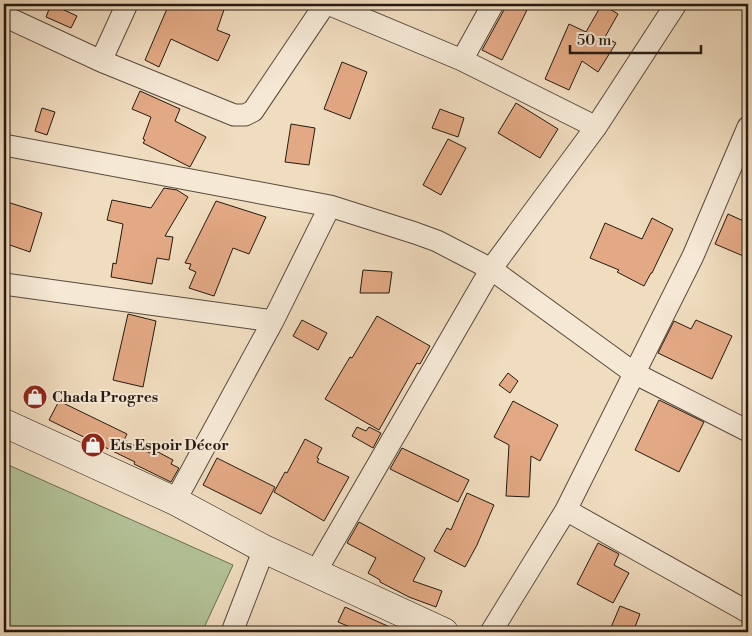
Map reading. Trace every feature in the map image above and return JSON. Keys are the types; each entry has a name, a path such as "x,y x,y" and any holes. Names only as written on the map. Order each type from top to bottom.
{"main road":[{"path":"4,423 175,501 264,549 444,632"}],"street":[{"path":"101,61 127,4"},
{"path":"4,16 101,61 234,115 245,115 254,111 326,4 462,60 596,127"},
{"path":"462,60 493,4"},
{"path":"315,573 491,269 596,127 676,4"},
{"path":"491,632 566,510 693,256 748,127"},
{"path":"4,145 330,206 415,232 437,241 491,269 634,373 748,431"},
{"path":"175,501 274,321 330,206"},
{"path":"4,284 274,321"},
{"path":"566,510 748,612"},
{"path":"232,632 264,549"}],"green space":[{"path":"4,463 233,565 202,632 4,632"}],"building":[{"path":"51,4 77,16 71,28 46,17"},
{"path":"169,4 226,4 217,30 230,35 218,61 171,39 159,67 145,60"},
{"path":"505,4 530,4 502,60 482,50 504,10"},
{"path":"602,4 618,14 605,37 616,43 598,72 582,61 569,90 545,79 569,24 586,32"},
{"path":"342,62 367,72 350,119 324,109"},
{"path":"140,91 180,109 175,121 206,137 190,167 143,143 151,117 132,109"},
{"path":"516,103 558,129 540,158 498,133"},
{"path":"42,108 55,112 47,135 35,131"},
{"path":"440,109 464,118 458,137 432,128"},
{"path":"291,124 315,128 309,165 285,162"},
{"path":"448,139 466,148 441,195 423,185"},
{"path":"164,188 177,190 188,197 165,236 173,237 169,260 157,258 152,284 111,277 113,263 116,264 123,224 107,220 112,200 151,208"},
{"path":"4,201 42,213 30,252 4,243"},
{"path":"216,201 266,217 249,254 233,248 214,296 189,288 196,272 189,269 191,264 185,263"},
{"path":"728,214 748,223 748,258 715,244"},
{"path":"652,218 673,229 644,286 617,272 619,270 590,258 605,223 642,239"},
{"path":"363,270 392,272 389,293 360,293"},
{"path":"128,314 156,321 143,387 113,380"},
{"path":"377,316 430,346 420,364 417,363 379,430 325,399"},
{"path":"302,320 327,333 318,350 293,336"},
{"path":"696,320 732,336 712,379 658,353 674,321 691,329"},
{"path":"508,373 518,381 510,393 499,385"},
{"path":"659,400 704,422 679,472 635,450"},
{"path":"59,401 127,434 124,440 156,456 158,452 173,460 171,464 179,468 171,482 134,464 135,462 49,420"},
{"path":"513,401 558,425 540,461 531,456 529,497 506,496 509,445 494,437"},
{"path":"357,427 366,431 369,427 381,433 373,448 352,436"},
{"path":"305,439 322,448 317,462 349,477 324,521 274,492 285,472 287,473"},
{"path":"402,448 469,480 458,502 390,469"},
{"path":"217,458 275,487 261,514 203,485"},
{"path":"467,493 494,505 477,545 465,567 434,551 447,528 451,530"},
{"path":"359,522 425,558 413,581 442,591 436,607 409,597 380,582 380,580 368,573 376,558 347,543"},
{"path":"598,543 619,554 614,565 629,573 613,603 577,584"},
{"path":"620,606 640,614 633,632 609,632"},
{"path":"345,607 401,632 362,632 338,622"}],"place":[{"name":"Chada Progres","path":"35,397"},
{"name":"Ets Espoir Décor","path":"93,445"}]}
